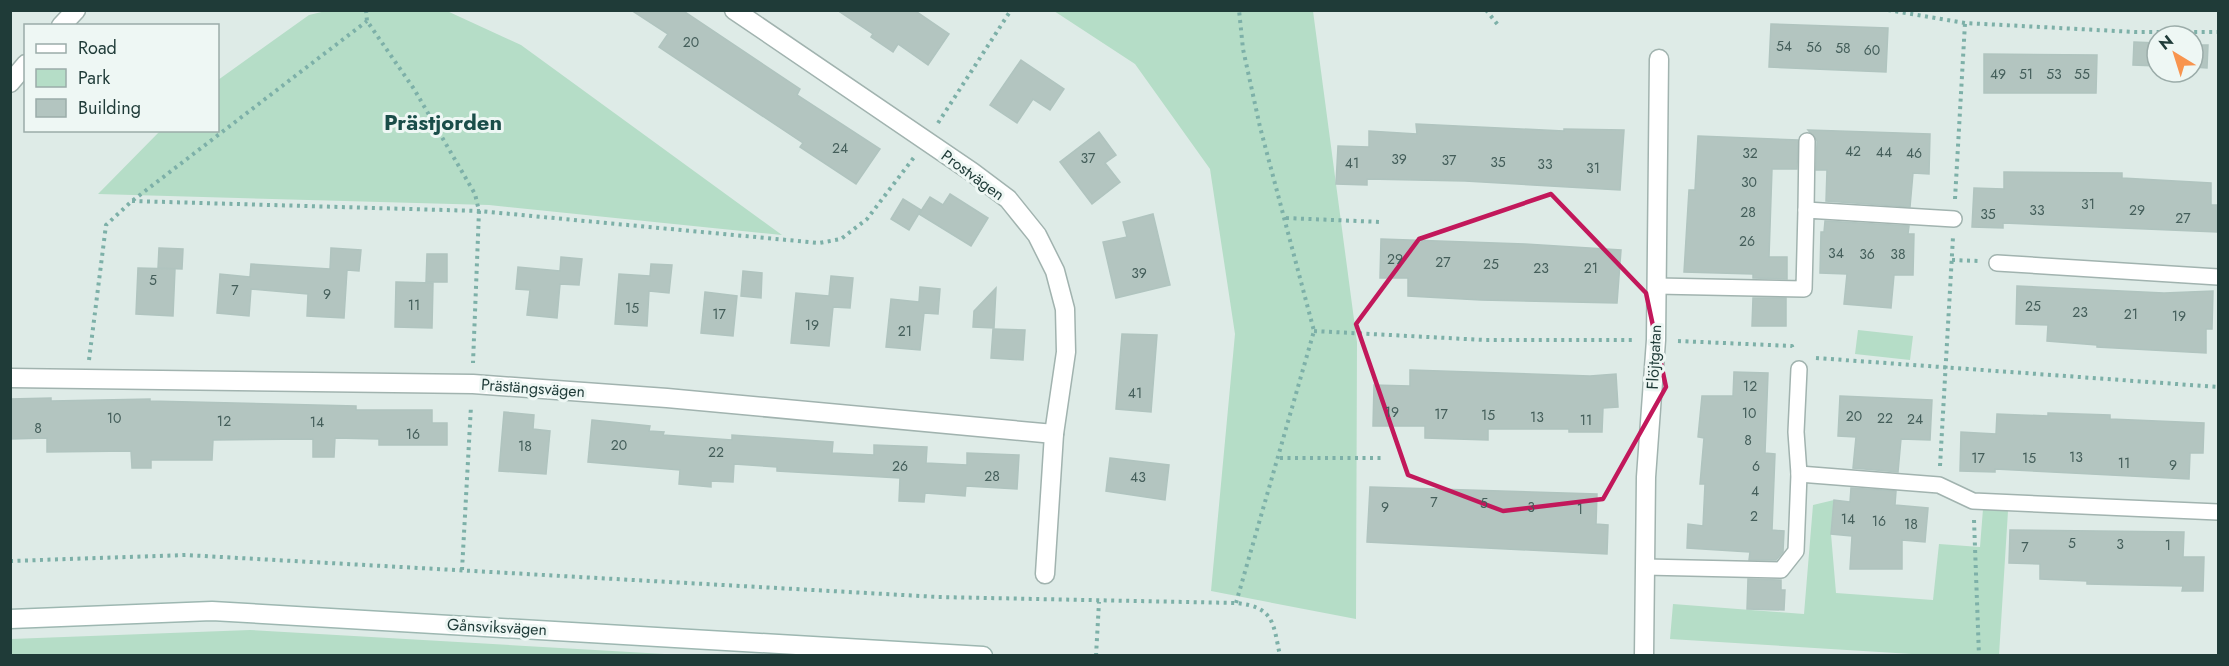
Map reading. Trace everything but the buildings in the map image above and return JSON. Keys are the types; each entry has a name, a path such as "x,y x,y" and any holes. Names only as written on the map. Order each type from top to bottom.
{"street":[{"path":"63,24 76,10"},
{"name":"Prostvägen","path":"734,10 1008,199 1037,235 1055,271 1065,309 1066,352 1054,434 1045,574"},
{"name":"Flöjtgatan","path":"1644,656 1646,477 1656,340 1659,58"},
{"path":"10,83 24,66"},
{"name":"Prästängsvägen","path":"10,378 473,384 667,398 1054,434"},
{"name":"Gånsviksvägen","path":"10,619 212,611 983,656"}],"lane":[{"path":"1657,286 1804,289 1807,141"},
{"path":"1806,210 1954,219"},
{"path":"1997,263 2218,277"},
{"path":"1645,567 1781,570 1796,551 1799,474 1796,432 1799,369"},
{"path":"1799,474 1939,485 1973,501 2218,512"}],"path":[{"path":"366,10 367,21 414,89 475,194 479,211 473,384 462,570"},
{"path":"132,201 479,211 819,243 840,239 867,219 927,141 1011,10"},
{"path":"1236,603 1280,458 1314,331 1286,218 1260,127 1243,49 1239,10"},
{"path":"1486,10 1498,25"},
{"path":"1888,10 1907,11 1965,23 2135,32 2218,32"},
{"path":"87,379 106,225 132,201 367,21"},
{"path":"1939,485 1965,23"},
{"path":"1286,218 1381,222"},
{"path":"1952,260 1997,263"},
{"path":"1314,331 1485,340 1656,340 1792,346 1799,369 1816,358 2218,387"},
{"path":"1280,458 1381,458"},
{"path":"1973,501 1979,656"},
{"path":"10,561 186,555 938,597 1236,603 1259,607 1267,612 1274,624 1280,656"},
{"path":"1096,656 1099,602"}],"highlighted area":[{"path":"1551,194 1646,293 1666,387 1603,499 1503,511 1408,475 1356,324 1419,239"}],"green space":[{"path":"330,10 447,11 521,45 782,235 489,205 98,194 159,132 219,132 219,79 309,15"},
{"path":"1054,11 1313,11 1357,342 1356,619 1211,591 1235,334 1210,169 1135,64"},
{"path":"1858,330 1913,336 1910,360 1855,354"},
{"path":"1834,500 1831,534 1836,593 1933,600 1939,544 1980,547 1983,509 2008,511 1999,655 1928,655 1670,639 1673,604 1804,614 1813,505"},
{"path":"250,630 682,655 11,655 11,639"}],"district":[{"name":"Prästjorden","path":"443,122"}]}
